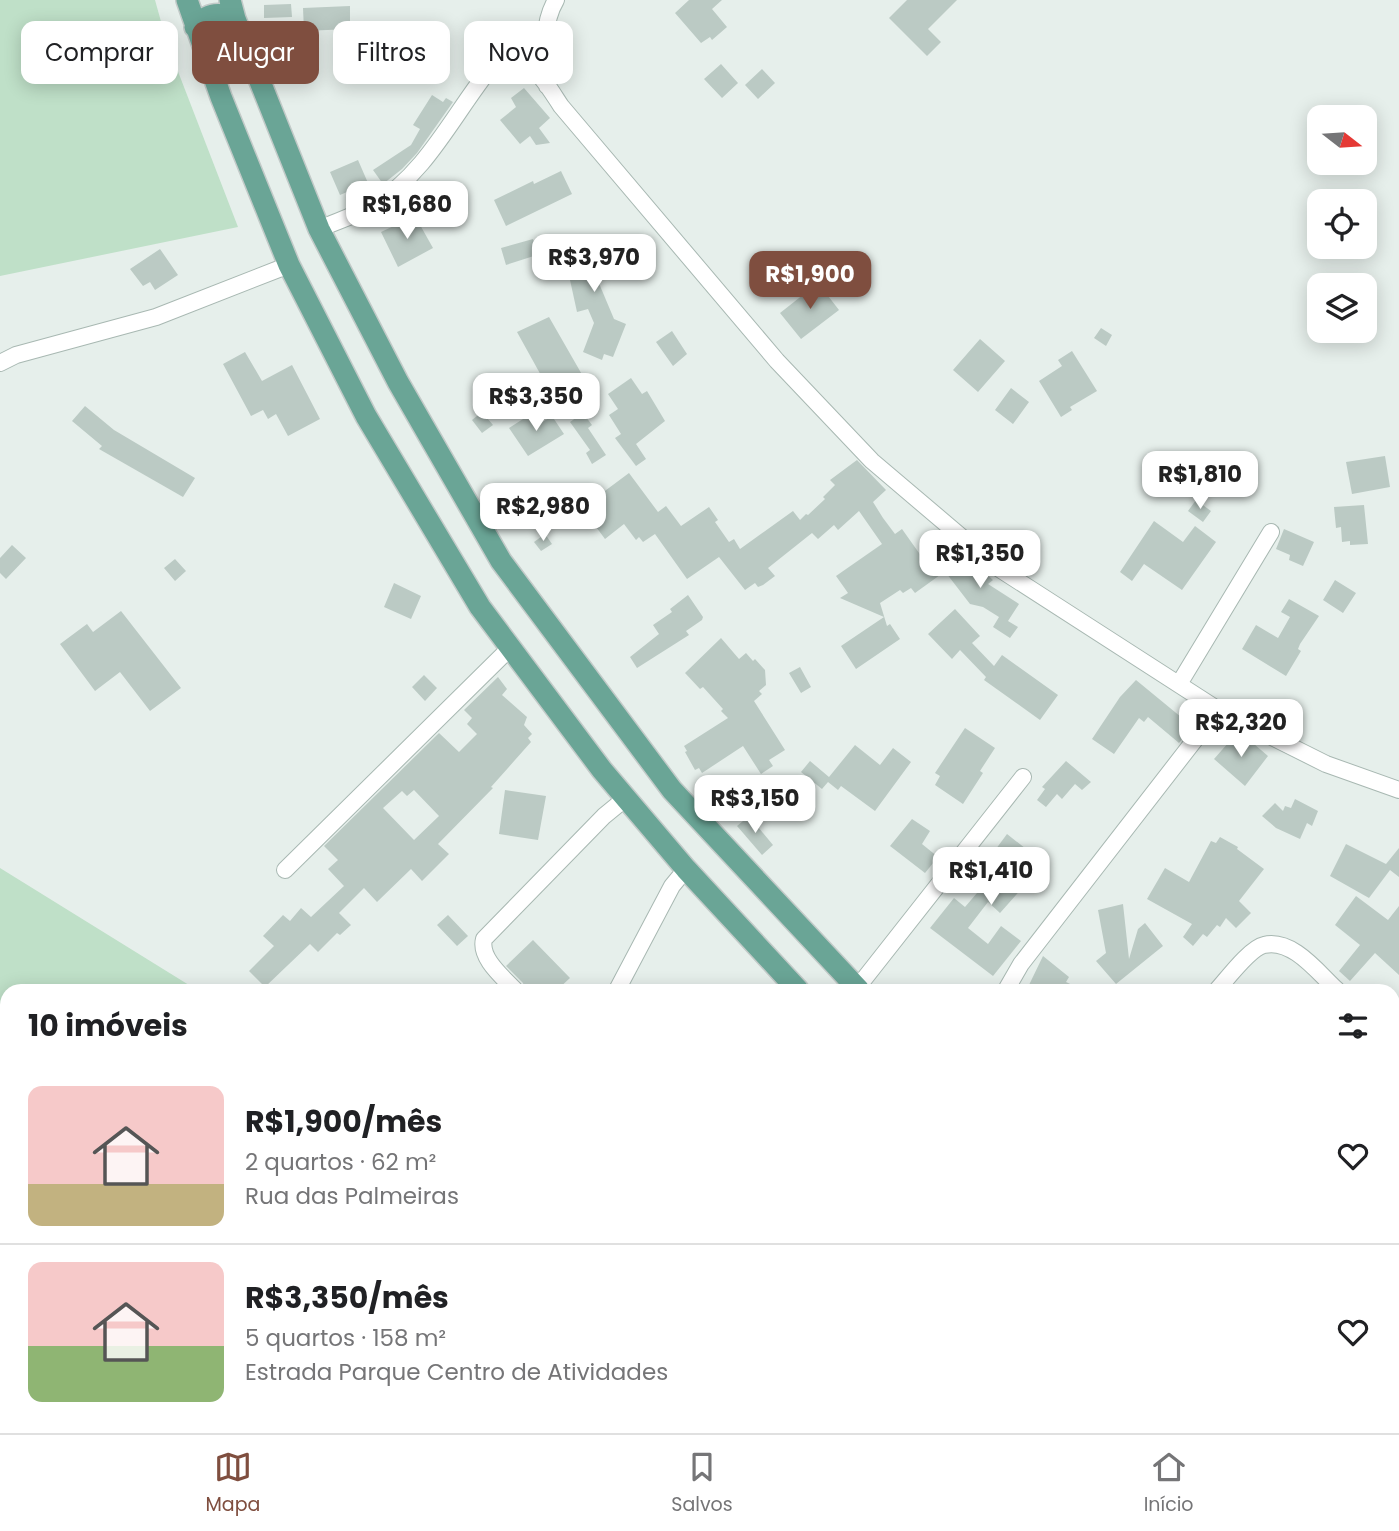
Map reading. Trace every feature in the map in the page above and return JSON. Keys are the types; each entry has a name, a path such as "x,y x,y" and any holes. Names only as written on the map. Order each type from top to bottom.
{"main road":[{"path":"187,0 193,21"},
{"path":"200,21 233,10 319,229 398,382 501,561 672,790 853,984"},
{"path":"218,84 289,265 366,416 480,607 626,798 686,869 792,984"}],"street":[{"path":"547,86 547,26 556,0"},
{"path":"319,229 373,205 398,187 423,162 492,66 500,60 523,60 533,67 561,106 777,361 872,461 998,568 1220,711 1326,764 1399,790"},
{"path":"0,363 16,355 156,317 289,265"},
{"path":"1179,684 1271,532"},
{"path":"285,870 510,647"},
{"path":"1009,984 1021,964 1220,711"},
{"path":"862,984 1023,777"},
{"path":"510,984 484,954 484,939 604,816 626,798"},
{"path":"620,984 672,886 686,869"},
{"path":"1223,984 1252,952 1263,945 1274,944 1287,947 1296,953 1330,984"}],"green space":[{"path":"0,0 155,0 161,21 21,21 21,84 178,84 178,72 238,227 0,276"},
{"path":"0,868 187,984 0,984"}],"building":[{"path":"689,0 722,0 712,9 727,27 712,40 710,37 701,43 675,13"},
{"path":"907,0 957,0 928,29 941,42 927,56 889,18"},
{"path":"291,4 292,17 264,18 264,5"},
{"path":"350,6 350,21 333,21 333,30 319,30 319,21 304,21 303,8"},
{"path":"721,64 738,83 722,98 704,79"},
{"path":"762,69 775,83 758,99 745,85"},
{"path":"524,88 550,118 539,128 550,143 536,145 530,136 520,144 500,120 516,107 511,98"},
{"path":"432,95 443,102 446,98 453,102 417,153 383,184 373,170 411,145 420,129 413,125"},
{"path":"358,160 368,183 340,195 330,172"},
{"path":"561,171 572,194 506,226 494,200"},
{"path":"415,216 433,248 398,267 381,232"},
{"path":"604,237 615,267 605,270 607,279 598,281 614,319 626,324 613,357 604,354 602,360 583,352 594,323 588,309 577,312 563,248"},
{"path":"533,239 537,255 506,265 501,248"},
{"path":"160,249 178,275 155,290 150,282 143,286 130,269"},
{"path":"818,283 839,310 801,339 780,313"},
{"path":"549,317 584,378 553,397 517,332"},
{"path":"1101,328 1112,335 1106,346 1094,338"},
{"path":"672,331 687,354 673,366 656,342"},
{"path":"980,339 1005,361 978,392 953,370"},
{"path":"1072,351 1097,391 1070,407 1072,410 1061,417 1039,381 1062,366 1058,360"},
{"path":"245,352 262,381 292,365 320,419 288,436 276,414 268,419 263,410 251,416 223,364"},
{"path":"631,378 642,394 647,391 665,421 636,444 646,459 636,466 615,438 621,434 609,415 618,409 608,394"},
{"path":"1011,388 1029,402 1013,424 995,410"},
{"path":"85,406 114,430 195,478 183,497 99,449 102,446 72,421"},
{"path":"482,412 493,425 482,433 472,420"},
{"path":"534,412 541,423 552,416 564,434 528,456 509,428"},
{"path":"583,413 592,425 588,428 606,455 592,464 586,453 590,450 570,422"},
{"path":"1385,456 1390,487 1352,494 1346,462"},
{"path":"857,460 886,490 873,502 883,518 895,534 902,529 924,560 928,558 940,575 915,593 911,588 903,593 900,590 880,603 887,626 890,624 900,639 856,669 841,646 884,617 840,598 848,593 836,576 882,544 859,511 838,530 834,525 818,539 812,533 768,568 775,576 763,585 758,587 755,583 745,590 719,557 687,579 655,534 643,542 639,537 636,540 624,524 605,539 582,508 629,473 658,512 666,506 681,526 709,507 718,520 715,522 729,542 734,539 740,549 793,511 800,520 808,515 835,485 830,480"},
{"path":"1196,500 1211,511 1203,522 1188,511"},
{"path":"1364,505 1368,544 1350,545 1350,541 1342,542 1341,527 1336,528 1334,507"},
{"path":"1154,521 1183,542 1195,526 1216,542 1182,590 1144,564 1132,581 1120,572"},
{"path":"1284,529 1314,542 1303,566 1289,560 1290,555 1276,549"},
{"path":"545,534 552,544 541,551 534,542"},
{"path":"12,545 26,558 6,579 0,573 0,558"},
{"path":"956,547 993,580 988,584 1019,604 1008,621 1018,627 1010,638 993,627 999,617 983,607 970,604 940,565"},
{"path":"175,559 186,571 175,581 164,568"},
{"path":"1335,580 1356,593 1343,613 1323,600"},
{"path":"394,583 421,596 411,619 384,607"},
{"path":"688,595 703,617 702,620 686,631 689,635 637,668 630,657 659,634 653,625 672,612 670,609"},
{"path":"1289,599 1319,616 1300,644 1298,649 1301,651 1286,676 1242,649 1256,625 1278,638 1290,617 1281,612"},
{"path":"955,609 980,636 972,643 994,666 1002,655 1058,695 1040,720 984,680 986,677 960,650 952,659 928,634"},
{"path":"121,611 181,688 150,711 120,672 95,691 60,644 87,624 93,632"},
{"path":"721,638 739,659 746,653 765,670 766,685 759,691 762,694 754,701 785,750 769,760 773,766 761,774 743,746 702,773 699,768 695,770 685,752 687,751 684,746 728,718 703,687 700,689 685,673"},
{"path":"800,667 811,687 801,693 789,673"},
{"path":"424,675 437,688 425,701 412,687"},
{"path":"498,677 507,689 502,695 527,717 524,725 532,734 528,738 531,742 491,787 493,788 438,844 449,854 422,881 411,869 377,902 364,888 339,913 351,925 340,935 337,933 318,952 310,944 268,984 262,984 249,971 274,946 263,936 283,915 290,921 301,908 311,917 344,886 328,869 338,860 324,846 439,733 459,752 477,734 467,724 472,718 464,710","holes":["414,790 439,816 414,840 383,808 402,791 407,796"]},
{"path":"1136,680 1181,717 1189,707 1202,715 1179,743 1148,717 1144,722 1139,718 1114,754 1092,739 1120,697"},
{"path":"965,728 995,748 963,804 935,785 940,776 935,773"},
{"path":"1236,734 1268,756 1245,786 1214,759"},
{"path":"855,745 880,765 893,748 911,762 875,811 841,786 838,790 828,782 822,789 801,772 810,761 829,777"},
{"path":"1066,761 1091,782 1082,790 1075,784 1062,799 1057,794 1046,807 1037,800 1045,789 1042,787"},
{"path":"505,790 546,796 538,840 499,834"},
{"path":"1295,799 1318,811 1312,826 1307,823 1300,839 1276,828 1262,816 1275,803 1283,811 1285,806 1291,808"},
{"path":"749,816 773,845 762,855 737,826"},
{"path":"912,819 930,831 922,844 938,857 925,873 890,846"},
{"path":"1007,834 1049,867 1038,882 1032,877 1000,913 988,902 968,928 988,944 1001,926 1021,941 993,976 930,928 954,898 965,907 1001,865 990,857"},
{"path":"1220,837 1238,847 1237,849 1264,869 1239,901 1251,913 1236,928 1226,918 1220,927 1217,925 1207,937 1203,934 1193,946 1183,937 1192,924 1147,899 1165,868 1189,882 1211,841 1216,843"},
{"path":"1346,844 1386,864 1399,848 1399,877 1390,870 1369,898 1330,876"},
{"path":"1356,896 1388,920 1399,906 1399,975 1375,953 1350,981 1339,971 1360,945 1335,925"},
{"path":"1123,904 1129,959 1138,929 1145,923 1163,946 1116,984 1096,961 1106,953 1098,910"},
{"path":"448,915 468,936 457,946 437,925"},
{"path":"533,940 570,978 564,984 523,984 506,966"},
{"path":"1043,956 1069,977 1066,982 1070,984 1029,984"}]}
